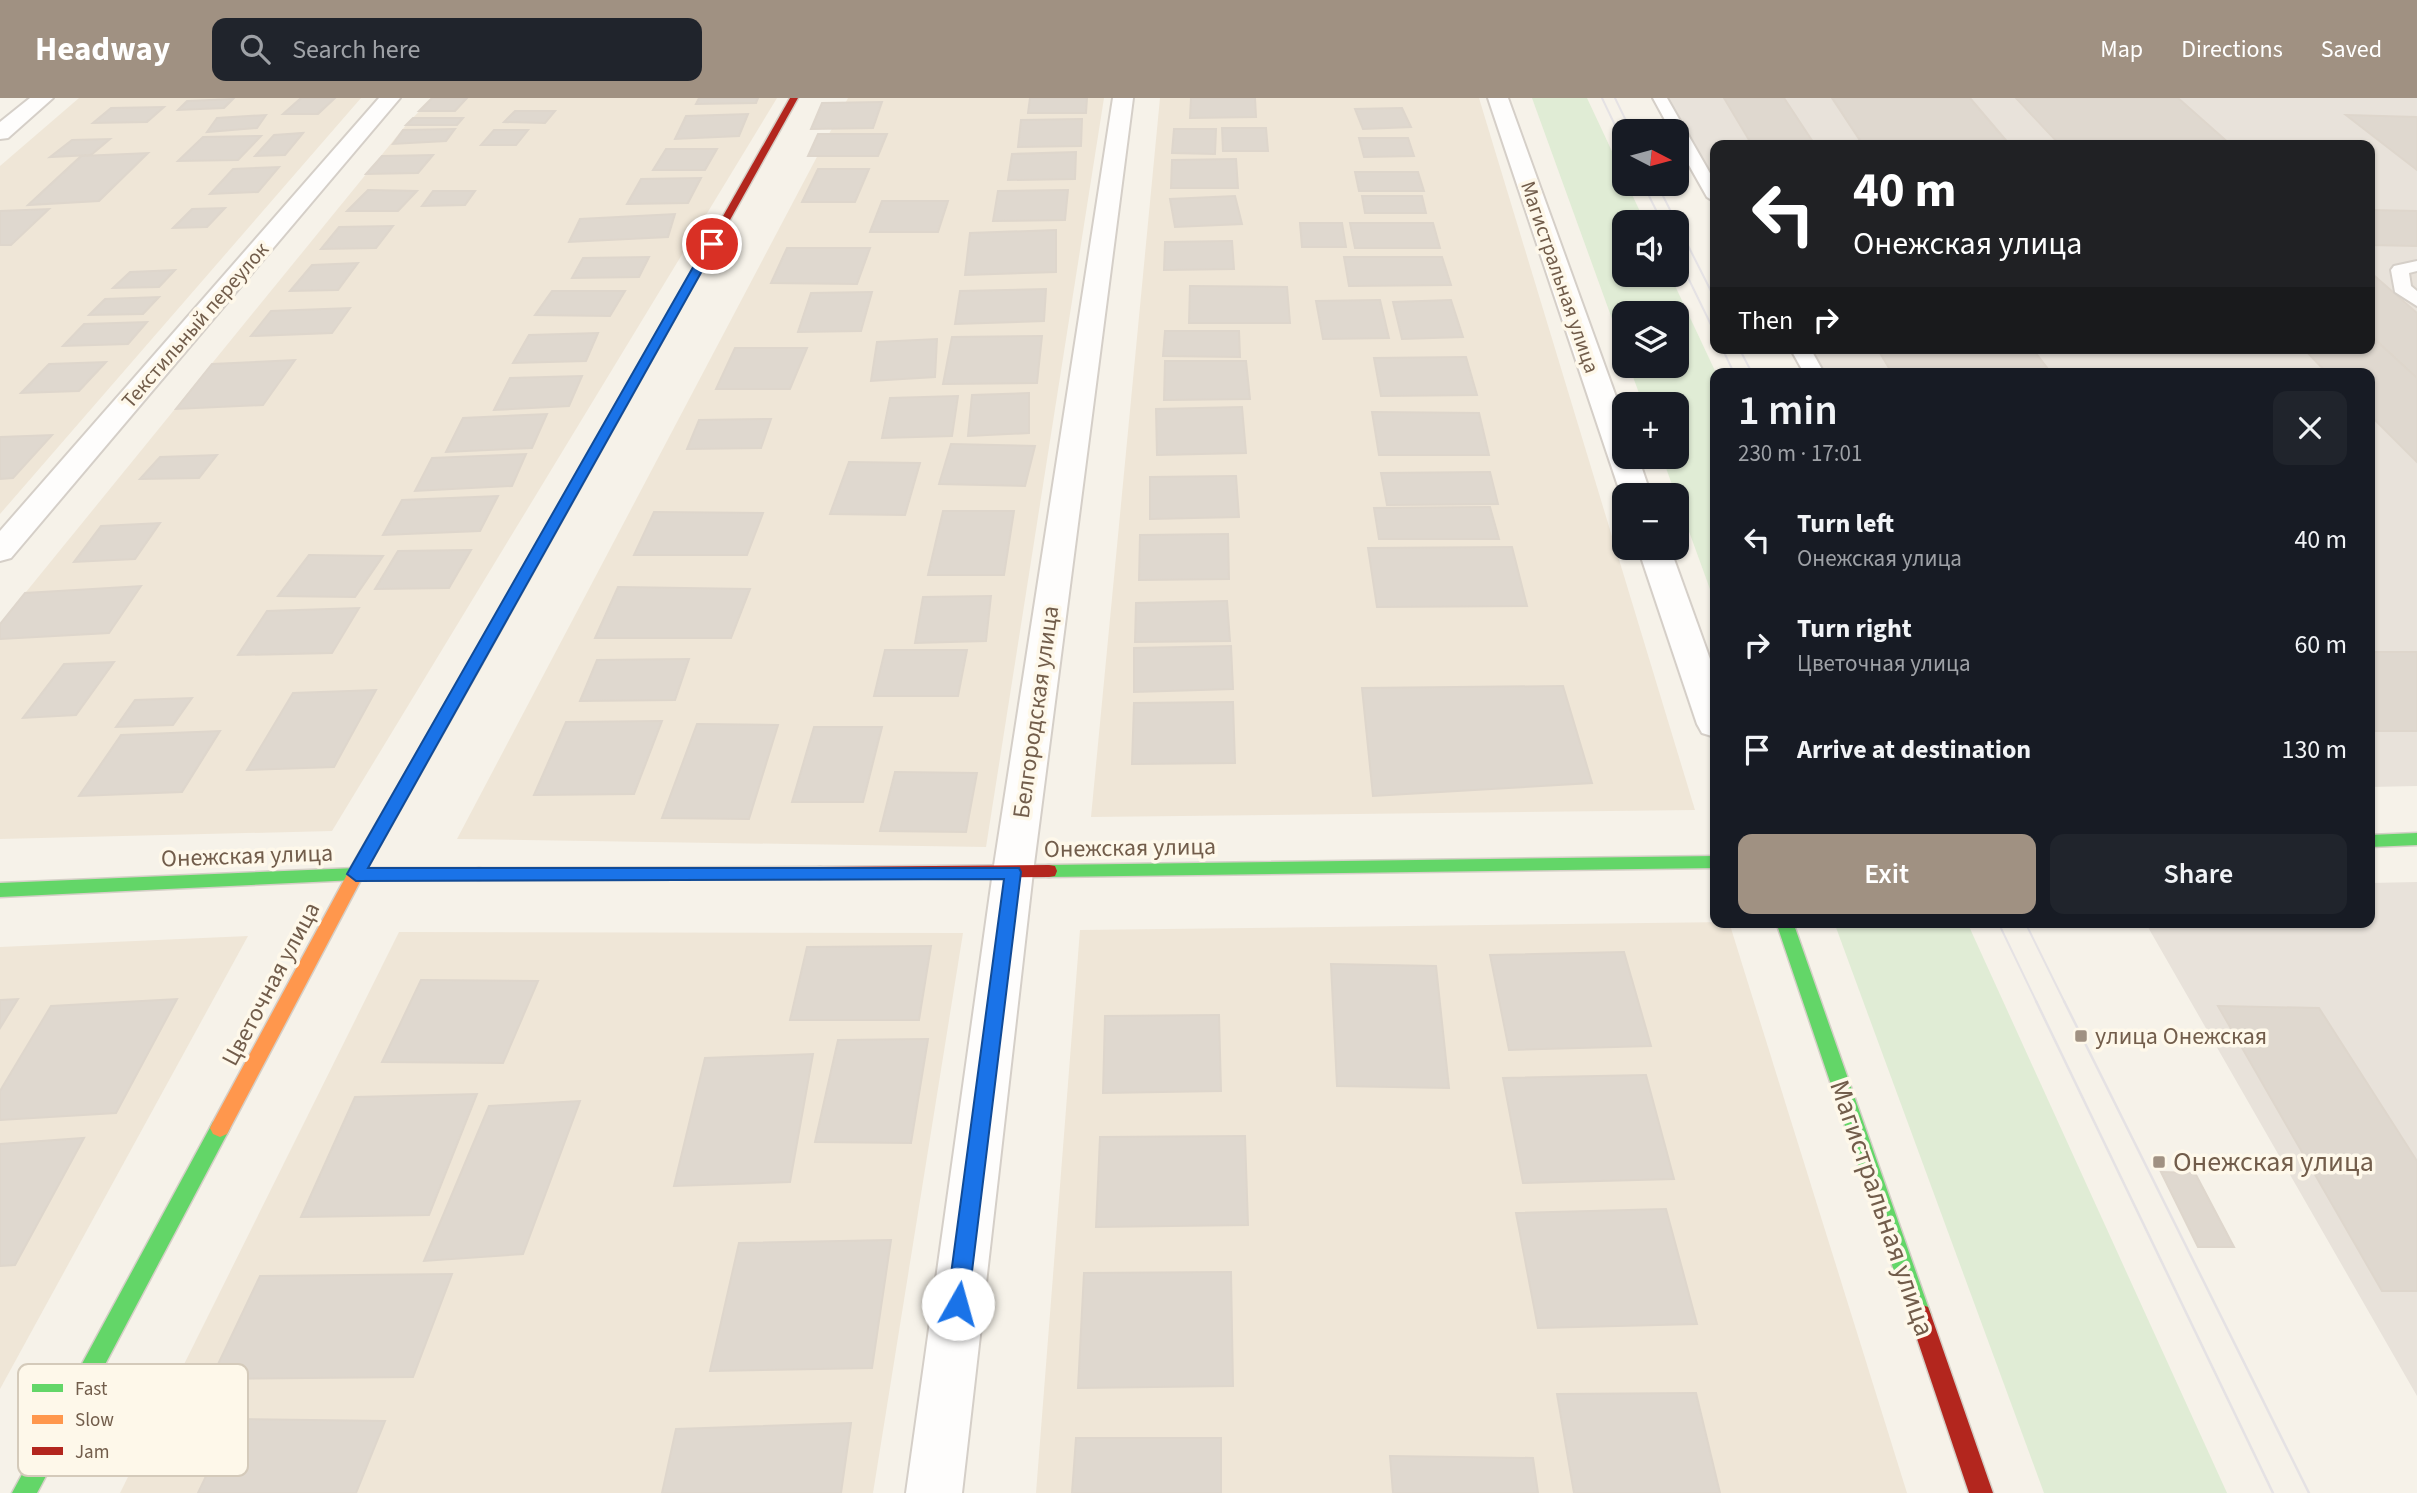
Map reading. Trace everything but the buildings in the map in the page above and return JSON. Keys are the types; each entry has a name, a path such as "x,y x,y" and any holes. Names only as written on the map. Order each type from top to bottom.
{"street":[{"path":"0,133 43,98"},
{"name":"Текстильный переулок","path":"0,551 390,98"},
{"name":"Цветочная улица","path":"93,1364 356,874 794,98"},
{"name":"Белгородская улица","path":"934,1493 1013,872 1123,98"},
{"name":"Магистральная улица","path":"1498,98 1632,483"},
{"path":"1658,560 1710,710"},
{"path":"2375,841 2417,839"},
{"name":"Онежская улица","path":"0,890 356,874 1013,872 1710,862"},
{"name":"Магистральная улица","path":"1786,928 1981,1493"},
{"name":"Цветочная улица","path":"24,1493 33,1476"}],"lane":[{"path":"1660,98 1710,188"},
{"path":"2417,266 2399,270 2402,288 2417,300"}],"shaded area":[{"path":"79,98 361,98 0,514 0,166"},
{"path":"432,98 777,98 332,831 0,839 0,624 406,125"},
{"path":"848,98 1104,98 986,847 457,839"},
{"path":"1160,98 1479,98 1612,536 1612,560 1619,560 1695,810 1091,817"},
{"path":"1666,98 2417,98 2417,786 2375,787 2375,368 1818,368 1810,354 2375,354 2375,140 1710,140 1710,177 1689,139 1689,119 1678,119"},
{"path":"2417,882 2417,1396 2148,928 2375,928 2375,883"},
{"path":"1710,922 1710,928 1731,928 1907,1493 1036,1493 1080,930"},
{"path":"399,932 963,933 873,1493 120,1493 128,1476 248,1476 248,1364 184,1364"},
{"path":"248,936 0,1389 0,947"}],"green space":[{"path":"1532,98 1587,98 1612,151 1612,196 1633,196 1639,210 1612,210 1612,287 1676,287 1682,301 1612,301 1612,319"},
{"path":"1689,315 1714,368 1710,368 1710,589 1689,531 1689,483 1671,483 1666,469 1689,469 1689,392 1639,392 1633,378 1689,378"},
{"path":"1836,928 1970,928 2227,1493 2044,1493"}],"tram line":[{"path":"1602,98 1612,119"},
{"path":"1615,98 1625,119"},
{"path":"1649,196 1656,210"},
{"path":"1663,196 1710,289"},
{"path":"1689,280 1710,323"},
{"path":"1725,354 1732,368"},
{"path":"1742,354 1749,368"},
{"path":"2001,928 2037,1003"},
{"path":"2028,928 2065,1003"},
{"path":"2036,1001 2273,1493"},
{"path":"2064,1001 2309,1493"}],"traffic: fast":[{"path":"475,664 668,322"},
{"path":"2375,841 2417,839"},
{"path":"1049,871 1710,862"},
{"path":"0,890 356,874 479,874"},
{"path":"1786,928 1920,1315"},
{"path":"93,1364 220,1128"},
{"path":"24,1493 33,1476"}],"traffic: slow":[{"path":"220,1128 356,874 475,664"},
{"path":"479,874 820,873"}],"traffic: jam":[{"path":"668,322 794,98"},
{"path":"820,873 1049,871"},
{"path":"1920,1315 1981,1493"}],"place":[{"name":"улица Онежская","path":"2081,1036"},
{"name":"Онежская улица","path":"2159,1162"}],"route":[{"path":"712,244 356,874 1013,872 958,1304"}]}
